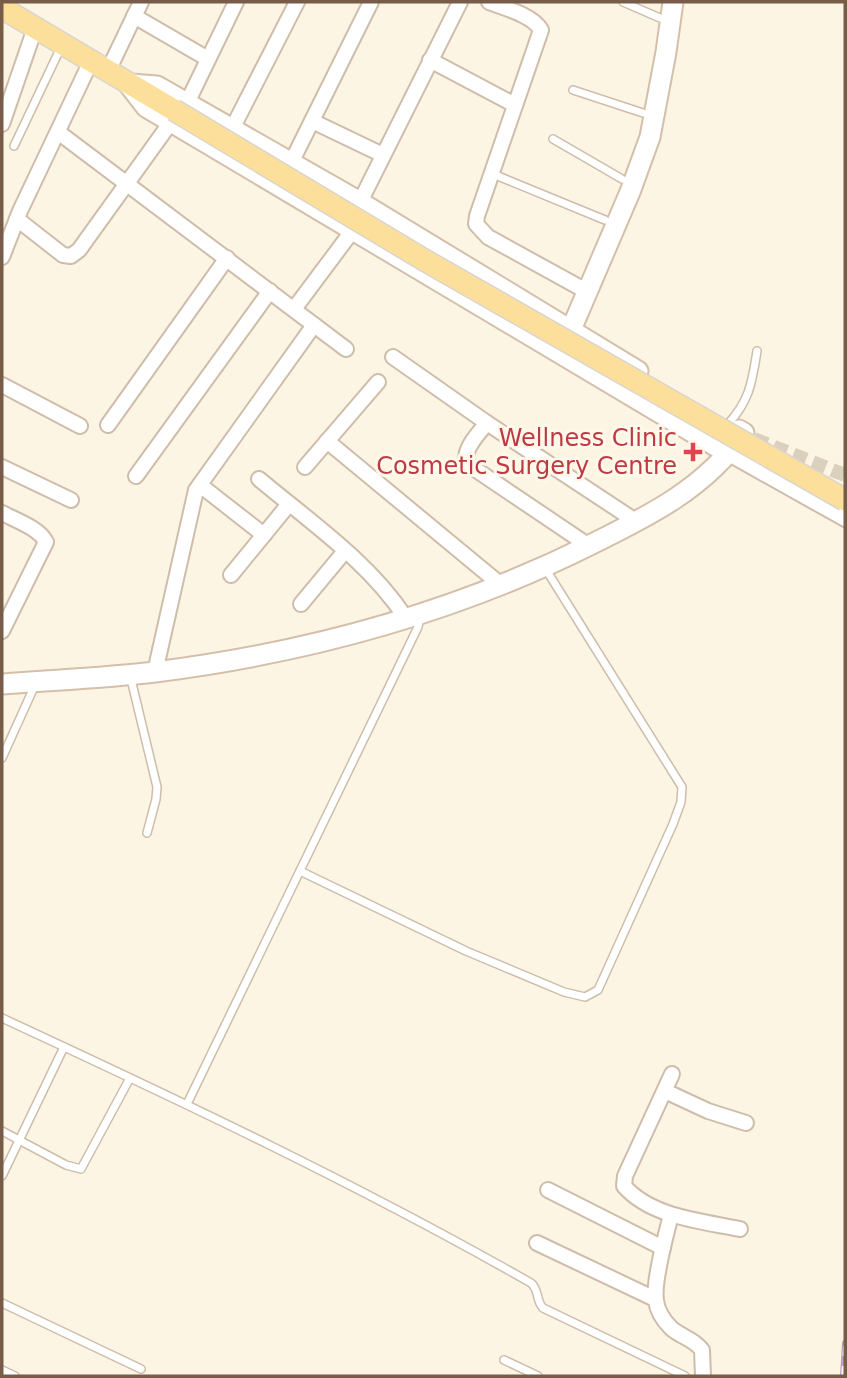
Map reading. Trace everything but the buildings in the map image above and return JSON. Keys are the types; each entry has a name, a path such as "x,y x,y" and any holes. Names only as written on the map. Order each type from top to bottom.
{"main road":[{"path":"2,8 426,261 845,500"}],"street":[{"path":"2,257 58,132 141,2"},
{"path":"232,129 297,2"},
{"path":"291,163 371,2"},
{"path":"360,202 460,2"},
{"path":"489,2 526,18 539,25 541,30 477,216 477,224 480,230 583,289"},
{"path":"556,351 650,137 673,2"},
{"path":"17,219 63,254 71,256 79,250 177,112 208,59 229,4"},
{"path":"583,289 638,135 661,10"},
{"path":"134,16 208,59"},
{"path":"2,124 35,27"},
{"path":"430,60 515,104"},
{"path":"2,684 155,672 304,647 460,601 545,568 637,522 710,474 729,454 742,432 360,202 232,129 177,112"},
{"path":"177,112 353,230 729,454 845,519"},
{"path":"312,121 383,155"},
{"path":"58,132 346,349"},
{"path":"294,309 353,230"},
{"path":"108,425 227,258"},
{"path":"136,477 270,291"},
{"path":"155,672 196,491 314,325"},
{"path":"393,357 486,423 637,522"},
{"path":"305,467 378,382"},
{"path":"2,385 80,426"},
{"path":"486,423 468,448 466,463 589,546"},
{"path":"327,440 501,585"},
{"path":"2,467 71,500"},
{"path":"259,479 345,551 413,615"},
{"path":"200,485 264,535"},
{"path":"232,575 289,504"},
{"path":"2,513 45,537 46,542 2,631"},
{"path":"301,604 345,551"},
{"path":"672,1074 625,1176 624,1186 635,1197 670,1214 740,1229"},
{"path":"665,1091 708,1111 746,1123"},
{"path":"548,1190 663,1248"},
{"path":"670,1214 655,1299 659,1312 673,1330 692,1340 702,1350 703,1376"},
{"path":"537,1243 655,1299"}],"lane":[{"path":"623,2 661,10"},
{"path":"14,146 62,44"},
{"path":"573,90 643,113"},
{"path":"553,139 622,179"},
{"path":"493,174 606,219"},
{"path":"742,432 745,403 752,386 757,351"},
{"path":"300,871 466,950 564,992 585,997 598,990 673,824 681,802 682,787 545,568"},
{"path":"187,1104 418,627 413,615"},
{"path":"129,674 157,787 147,833"},
{"path":"2,758 37,681"},
{"path":"2,1018 187,1104 424,1223 531,1283 535,1286 539,1304 543,1308 685,1376"},
{"path":"2,1176 64,1047"},
{"path":"2,1131 66,1165 81,1169 130,1078"},
{"path":"2,1303 141,1369"},
{"path":"503,1360 538,1376"},
{"path":"2,1370 15,1376"}],"tunnel":[{"path":"754,439 845,475"}],"railway":[{"path":"843,1376 845,1343"}],"place":[{"name":"Wellness Clinic Cosmetic Surgery Centre","path":"693,452"}]}
